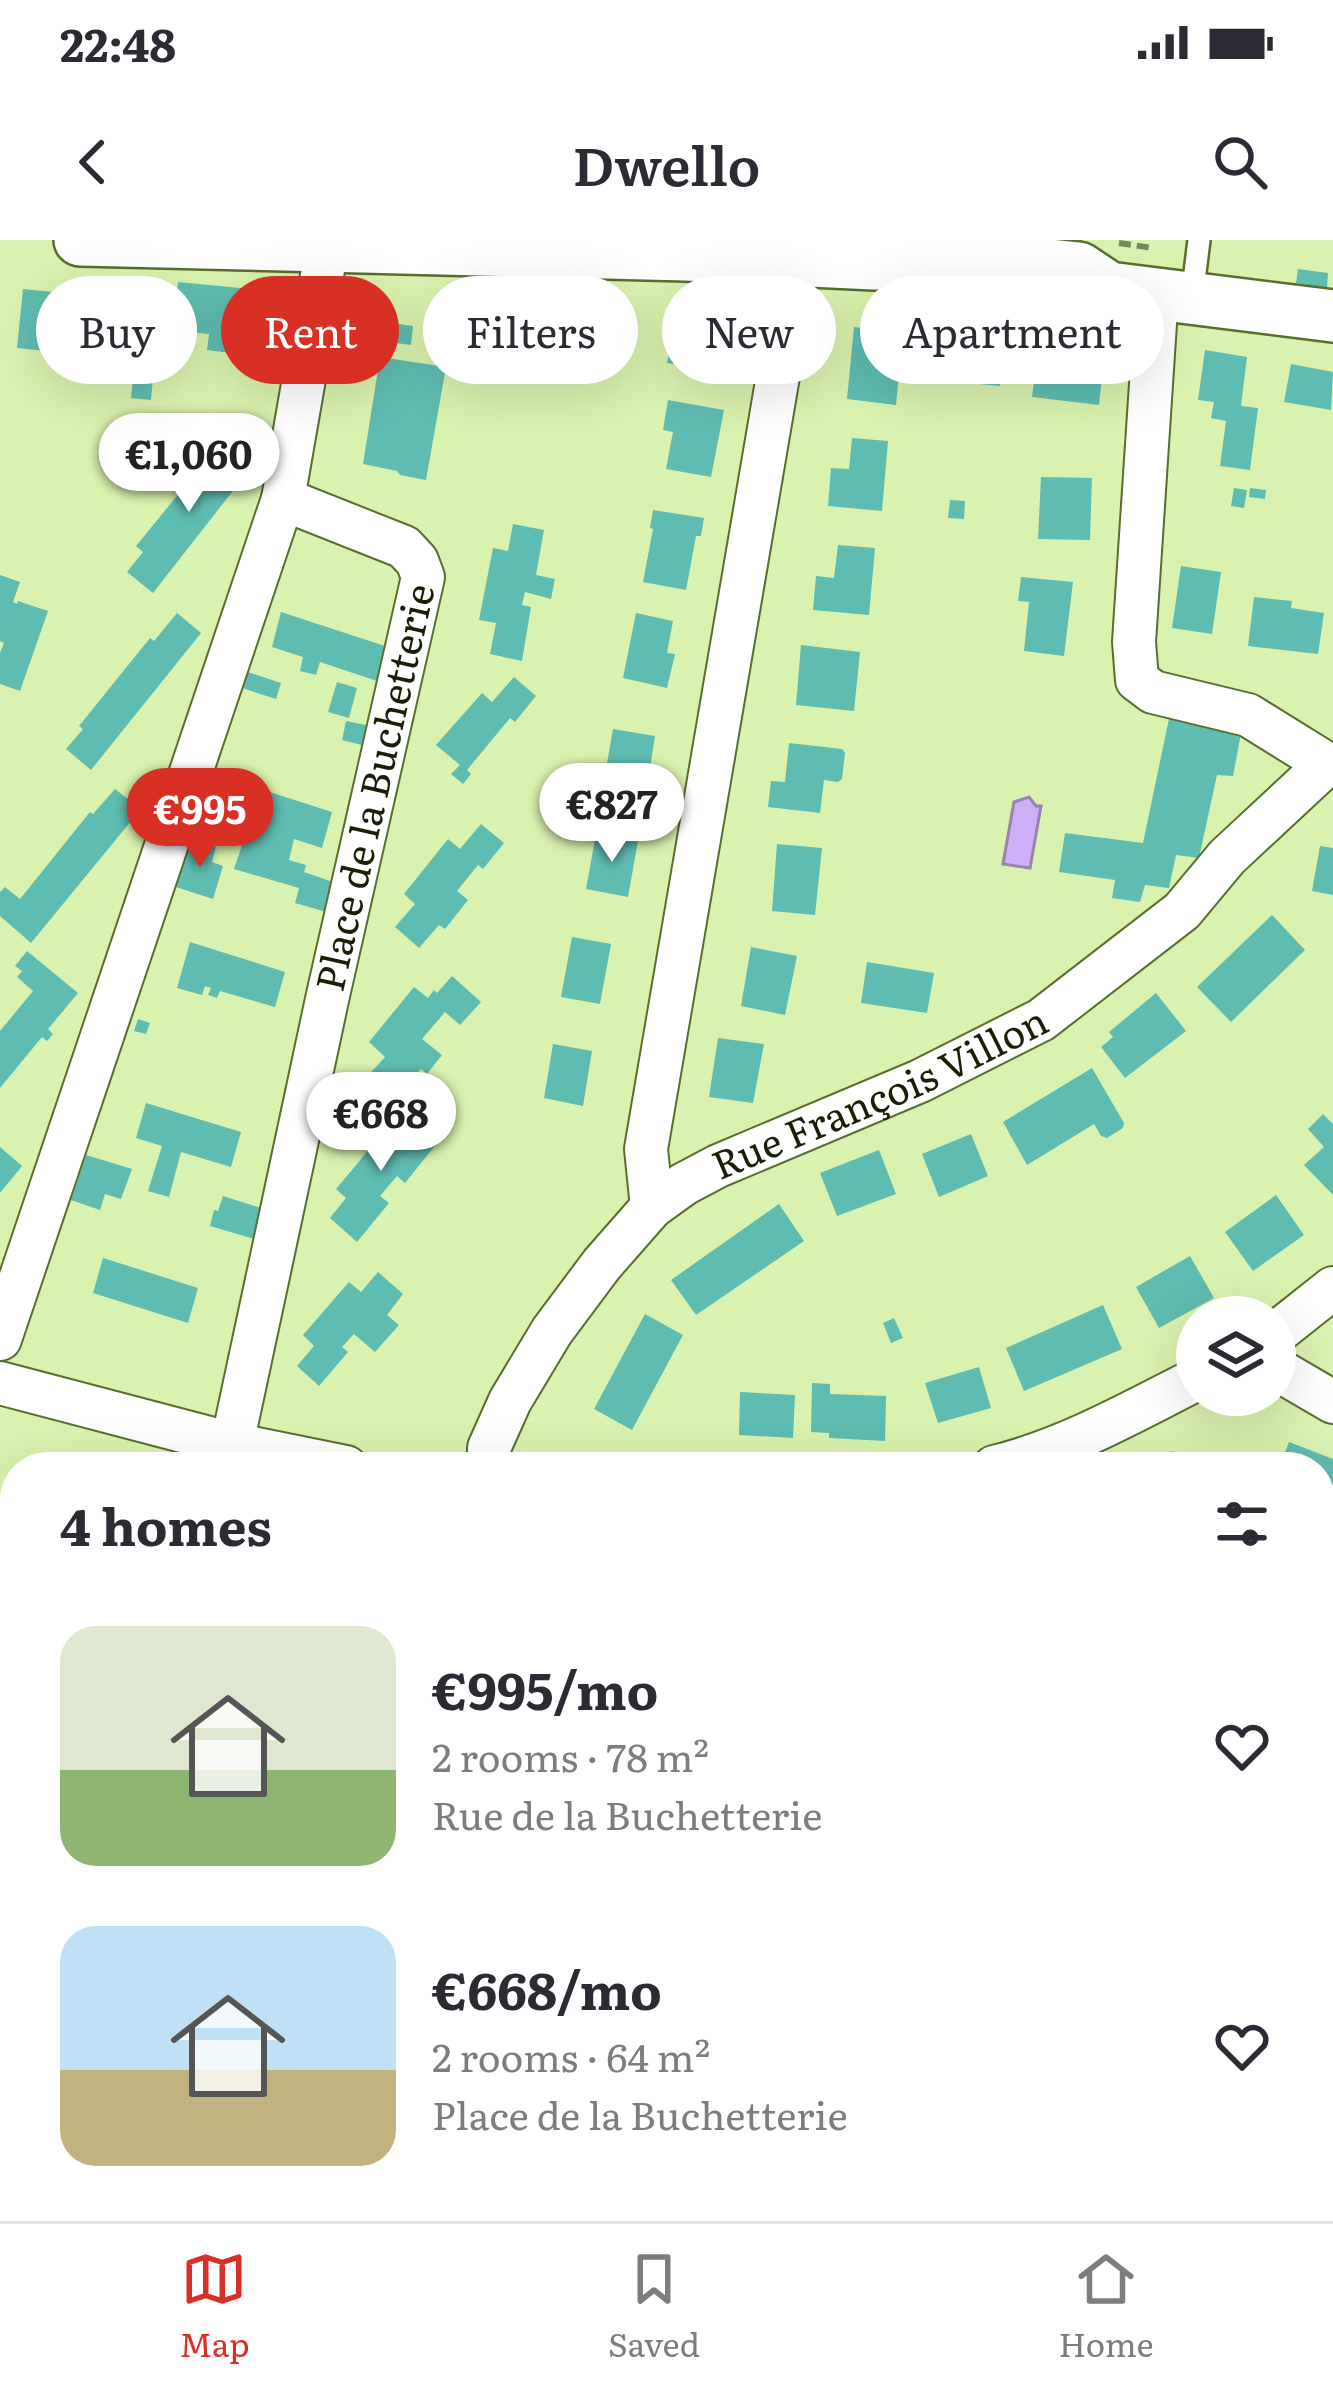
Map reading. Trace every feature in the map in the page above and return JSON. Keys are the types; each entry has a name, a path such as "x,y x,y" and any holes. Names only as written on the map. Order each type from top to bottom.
{"street":[{"path":"80,240 327,247 800,249 874,264 919,253 1079,268 1109,288 1333,316"},
{"path":"0,1339 283,499 327,247"},
{"path":"652,1207 646,1149 800,249"},
{"path":"1174,295 1134,642 1137,680 1153,692 1248,715 1330,765"},
{"name":"Place de la Buchetterie","path":"232,1444 423,577 404,547 283,499"},
{"name":"Rue François Villon","path":"489,1452 510,1401 552,1331 652,1207 718,1166 920,1082 1041,1019 1181,911 1227,857 1330,765"},
{"path":"1296,1317 1333,1288"},
{"path":"1296,1380 1333,1402"},
{"path":"0,1383 272,1452"},
{"path":"1039,1452 1176,1390"}],"lane":[{"path":"1174,295 1199,240"}],"shaded area":[{"path":"1029,797 1041,806 1030,868 1003,864 1014,802"}],"building":[{"path":"1298,269 1328,273 1327,288 1296,283"},
{"path":"197,284 221,286 221,352 207,350 209,334 197,333"},
{"path":"23,289 36,290 36,350 17,348"},
{"path":"399,324 413,326 411,345 399,343"},
{"path":"854,327 860,328 860,384 898,384 896,405 847,399"},
{"path":"1205,350 1247,357 1241,406 1258,408 1250,470 1220,466 1226,421 1211,418 1214,402 1198,400"},
{"path":"399,360 423,364 423,384 443,384 426,480 363,464 376,384 399,384"},
{"path":"1291,364 1333,372 1331,410 1284,402"},
{"path":"132,384 152,384 151,400 131,398"},
{"path":"1034,384 1101,384 1099,405 1032,397"},
{"path":"668,400 724,410 711,477 666,469 673,432 663,430"},
{"path":"852,438 888,441 882,511 828,506 831,468 849,469"},
{"path":"234,440 257,460 153,593 127,572 143,552 136,546 208,458 215,463"},
{"path":"1041,477 1092,478 1090,540 1038,539"},
{"path":"1234,488 1247,490 1244,508 1231,506"},
{"path":"1250,488 1266,490 1265,499 1249,497"},
{"path":"950,500 965,501 964,519 948,518"},
{"path":"653,510 704,518 686,590 643,582"},
{"path":"513,524 544,530 536,575 555,579 551,599 525,592 522,605 531,607 522,661 490,654 496,623 479,620 493,548 508,551"},
{"path":"838,545 875,548 869,615 813,610 816,576 834,578"},
{"path":"1181,566 1221,572 1212,634 1172,628"},
{"path":"0,575 20,582 13,602 48,611 20,691 0,684 4,643 0,641"},
{"path":"1021,577 1073,582 1064,656 1024,651 1029,602 1018,601"},
{"path":"1254,597 1292,601 1291,608 1324,613 1318,654 1248,646"},
{"path":"281,612 388,647 377,681 320,662 316,675 300,671 303,657 272,647"},
{"path":"177,613 201,633 91,770 66,749 150,638 154,641"},
{"path":"636,613 673,621 667,653 675,654 667,688 623,678"},
{"path":"801,645 860,652 854,711 796,705"},
{"path":"248,672 281,683 276,699 242,688"},
{"path":"514,677 536,696 515,722 510,718 467,770 471,774 463,784 451,774 460,765 436,745 482,693 492,702"},
{"path":"337,682 357,688 349,718 328,712"},
{"path":"1170,714 1242,728 1233,776 1217,775 1199,858 1176,855 1169,888 1145,885 1140,902 1112,898 1115,880 1059,872 1065,833 1143,843"},
{"path":"346,721 366,725 362,745 342,740"},
{"path":"613,729 655,736 645,800 602,792"},
{"path":"789,743 845,753 842,779 824,780 820,813 768,807 771,781 785,782"},
{"path":"235,781 332,812 322,848 294,839 289,860 306,865 304,872 336,883 330,913 295,903 299,888 234,869 249,824 225,817"},
{"path":"115,789 141,809 31,943 0,916 0,892 5,887 20,899 90,812"},
{"path":"481,824 504,843 457,891 468,900 445,929 439,925 419,948 395,927 415,904 404,894 448,839 460,849"},
{"path":"596,834 638,841 628,897 586,889"},
{"path":"192,839 216,847 212,862 223,866 213,899 176,887"},
{"path":"777,844 822,848 815,915 772,911"},
{"path":"1320,846 1333,848 1333,895 1312,891"},
{"path":"1272,915 1305,950 1231,1022 1197,987"},
{"path":"572,937 611,944 600,1004 561,997"},
{"path":"190,942 285,972 275,1007 220,991 217,998 208,995 211,988 205,986 202,995 177,988"},
{"path":"751,947 797,956 785,1015 741,1006"},
{"path":"27,951 78,993 48,1029 53,1034 47,1041 42,1037 0,1088 0,1031 33,991 17,977 22,971 15,966"},
{"path":"867,962 934,973 927,1013 861,1003"},
{"path":"452,976 481,1002 460,1025 445,1012 422,1039 442,1055 427,1074 421,1069 392,1101 366,1078 385,1057 369,1042 414,987 428,998"},
{"path":"1156,993 1186,1031 1125,1078 1101,1047 1113,1037 1109,1032"},
{"path":"138,1019 150,1023 146,1034 134,1031"},
{"path":"718,1038 764,1044 753,1103 709,1097"},
{"path":"553,1044 592,1051 583,1106 544,1098"},
{"path":"1092,1068 1123,1128 1107,1138 1094,1124 1027,1165 1003,1122"},
{"path":"146,1103 241,1132 231,1167 181,1152 169,1197 148,1191 162,1146 136,1138"},
{"path":"402,1110 438,1142 405,1183 397,1176 380,1196 389,1203 357,1242 330,1218 346,1198 336,1189"},
{"path":"1323,1114 1333,1124 1333,1195 1304,1165 1324,1147 1308,1129"},
{"path":"971,1134 988,1176 939,1197 922,1154"},
{"path":"0,1147 22,1166 0,1193"},
{"path":"879,1150 896,1194 837,1216 820,1173"},
{"path":"86,1155 132,1169 121,1199 105,1194 100,1210 71,1200"},
{"path":"1276,1195 1304,1235 1253,1271 1225,1232"},
{"path":"223,1196 264,1209 258,1240 210,1226"},
{"path":"779,1204 804,1241 696,1315 671,1280"},
{"path":"1190,1256 1213,1296 1176,1296 1176,1319 1159,1328 1136,1287"},
{"path":"103,1258 198,1288 188,1323 93,1293"},
{"path":"378,1272 403,1294 387,1315 399,1325 375,1352 354,1334 342,1347 348,1352 319,1386 297,1366 314,1346 303,1335 349,1282 361,1292"},
{"path":"1103,1305 1122,1349 1024,1391 1006,1348"},
{"path":"645,1314 683,1335 632,1430 594,1409"},
{"path":"894,1318 903,1338 891,1343 883,1323"},
{"path":"979,1367 991,1408 938,1423 925,1383"},
{"path":"812,1383 830,1384 830,1394 886,1396 885,1441 829,1438 829,1433 811,1432"},
{"path":"740,1392 795,1395 793,1438 739,1435"},
{"path":"1289,1442 1315,1452 1285,1452"}]}
